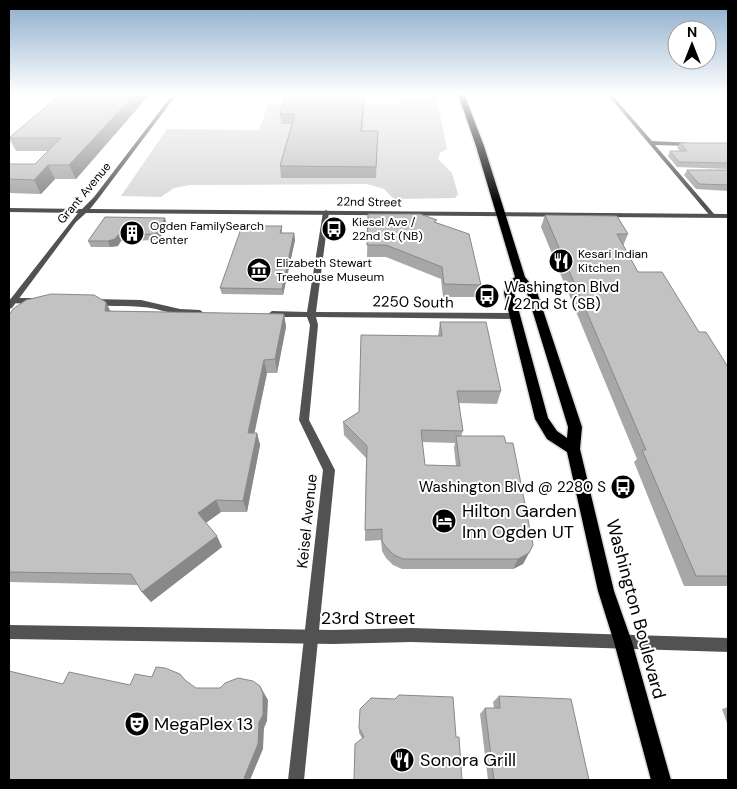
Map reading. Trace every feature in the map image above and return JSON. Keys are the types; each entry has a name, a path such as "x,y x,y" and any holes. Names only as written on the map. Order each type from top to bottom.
{"main road":[{"name":"Washington Boulevard","path":"473,131 520,278 532,292 575,427 573,449 606,591 623,642 661,780"},
{"path":"520,278 513,282 509,289 514,316 542,419 552,435 573,449"}],"street":[{"name":"Grant Avenue","path":"10,303 96,198 147,131"},
{"path":"640,131 712,216"},
{"path":"651,143 699,144"},
{"path":"674,171 683,171"},
{"name":"22nd Street","path":"9,210 728,216"},
{"name":"Keisel Avenue","path":"296,780 329,470 304,420 314,325 311,315 326,212"},
{"path":"10,303 42,301"},
{"path":"82,302 141,303 180,312 209,313"},
{"name":"2250 South","path":"265,314 514,316"},
{"name":"23rd Street","path":"9,632 311,637 411,636 728,645"}],"shaded area":[{"path":"166,131 443,131 447,149 440,153 438,159 452,173 458,194 455,198 394,199 384,189 367,184 190,185 174,188 161,197 121,196"}],"building":[{"path":"17,131 101,131 69,165 48,165 34,180 9,179 9,164 35,164 61,138 9,138"},
{"path":"290,131 378,131 376,167 280,166"},
{"path":"680,143 728,143 728,163 679,162 670,151 687,151"},
{"path":"687,170 728,170 728,185 699,184"},
{"path":"368,214 420,214 437,220 434,222 469,234 481,285 444,284 442,267 386,245 367,245"},
{"path":"545,215 617,216 628,234 617,234 638,272 662,272 699,332 706,332 728,367 728,576 696,576 642,450 646,450"},
{"path":"105,217 165,218 156,234 118,235 115,239 108,241 88,241"},
{"name":"Elizabeth Stewart Treehouse Museum","path":"242,226 282,226 280,233 294,233 282,289 220,288"},
{"path":"51,294 94,295 106,302 105,311 284,314 275,359 264,360 248,433 257,433 243,501 216,500 198,513 217,536 142,592 131,574 9,572 9,315 13,309 26,300"},
{"path":"440,322 486,322 501,391 457,391 463,431 421,430 425,465 460,466 456,436 504,436 506,443 513,443 533,545 529,553 518,559 403,559 394,555 386,547 382,541 382,529 365,530 367,446 343,422 359,412 361,335 442,336"},
{"name":"MegaPlex 13","path":"156,667 165,668 180,674 196,688 220,688 225,683 238,678 253,681 260,686 263,694 263,715 259,722 258,744 244,778 250,780 9,780 9,671 63,684 69,672 130,685 135,674 152,677"},
{"path":"399,695 453,697 456,737 459,737 462,780 354,780 355,744 364,737 359,728 360,709 371,698 395,699"},
{"path":"499,696 571,699 589,780 494,780 485,708 500,708"}],"place":[{"name":"Kiesel Ave / 22nd St (NB)","path":"334,229"},
{"name":"Ogden FamilySearch Center","path":"132,233"},
{"name":"Kesari Indian Kitchen","path":"561,261"},
{"name":"Elizabeth Stewart Treehouse Museum","path":"259,270"},
{"name":"Washington Blvd / 22nd St (SB)","path":"487,296"},
{"name":"Washington Blvd @ 2280 S","path":"623,487"},
{"name":"Hilton Garden Inn Ogden UT","path":"444,521"},
{"name":"MegaPlex 13","path":"137,724"},
{"name":"Sonora Grill","path":"402,760"}]}
